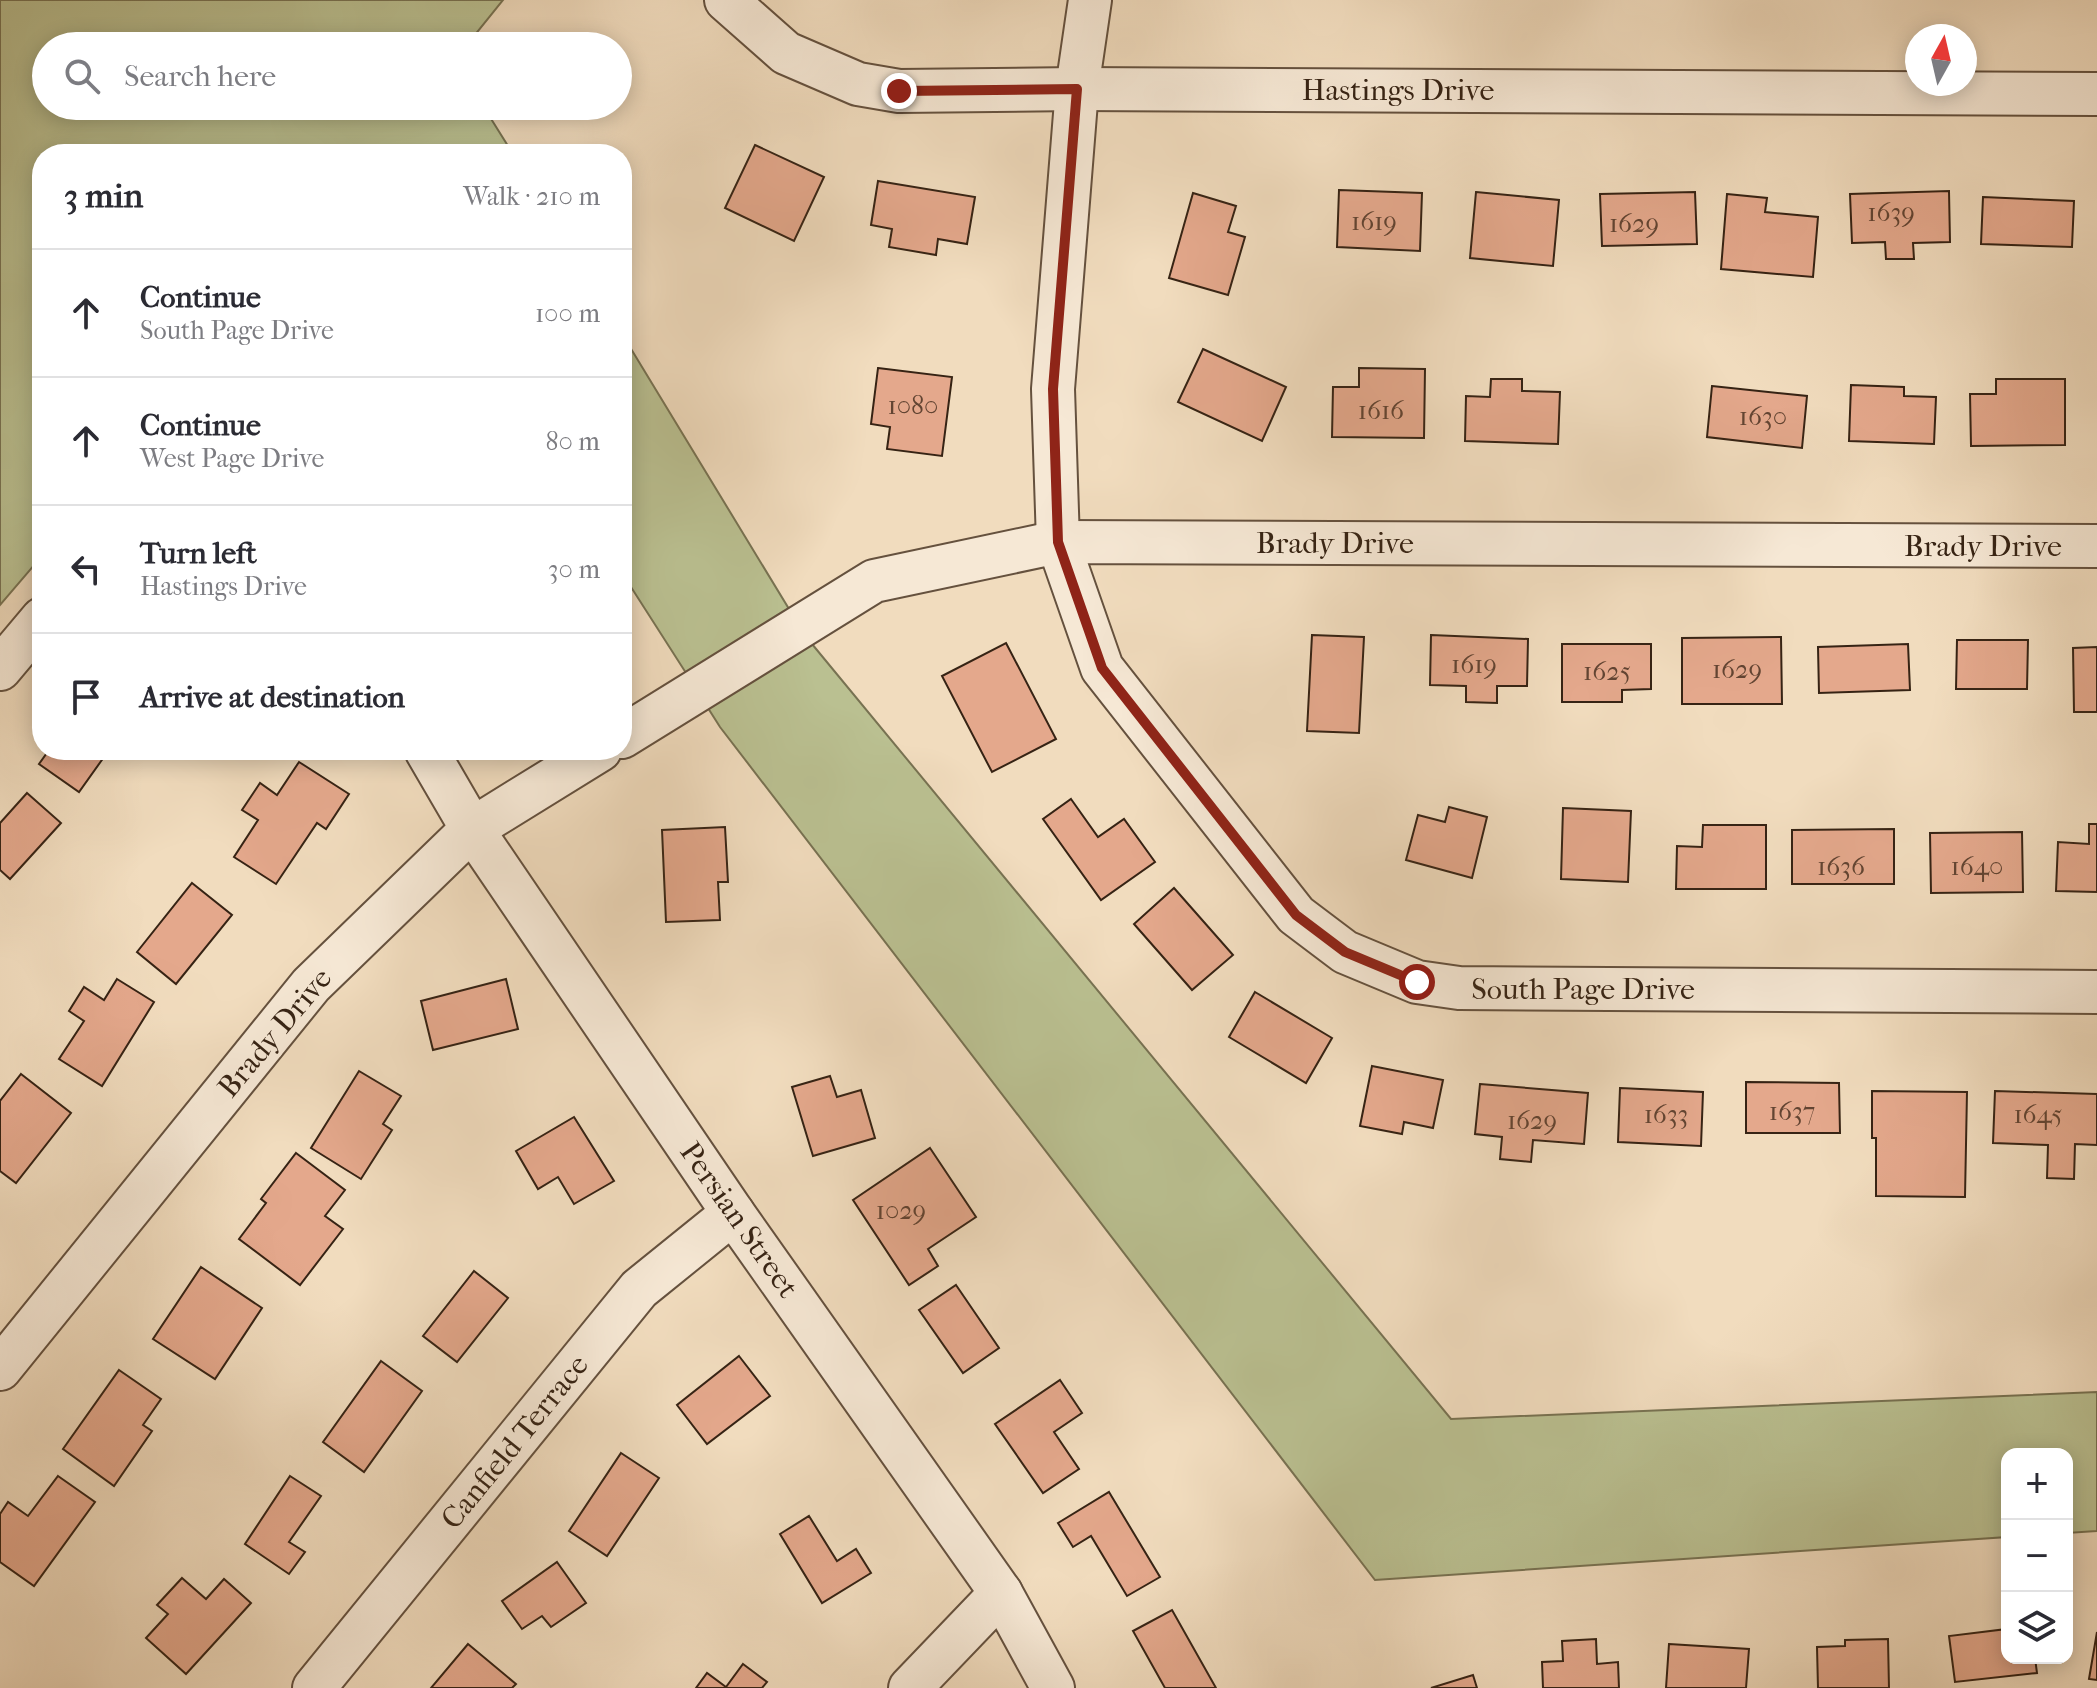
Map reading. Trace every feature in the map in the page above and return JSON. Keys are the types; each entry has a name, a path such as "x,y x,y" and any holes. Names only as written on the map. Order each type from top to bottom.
{"street":[{"name":"Hastings Drive","path":"726,0 786,53 858,84 899,91 1077,89 2097,94"},
{"name":"South Page Drive","path":"1090,0 1077,89 1053,389 1058,542 1102,668 1296,915 1345,952 1417,982 1459,988 2097,992"},
{"name":"Brady Drive","path":"632,731 874,581 1058,542 2097,546"},
{"path":"0,669 32,631"},
{"name":"Persian Street","path":"432,760 472,829 733,1213 1001,1593 1053,1688"},
{"name":"Brady Drive","path":"0,1369 311,985 472,829 584,760"},
{"name":"Canfield Terrace","path":"314,1688 639,1289 733,1213"},
{"path":"910,1688 1001,1593"}],"green space":[{"path":"0,0 503,0 477,32 32,32 32,120 492,120 507,144 32,144 32,568 0,605"},
{"path":"632,350 789,609 686,673 632,589"},
{"path":"812,644 1451,1419 2097,1392 2097,1531 2073,1533 2073,1448 2001,1448 2001,1537 1375,1580 708,708"}],"building":[{"path":"755,145 824,177 794,241 725,208"},
{"path":"878,181 975,197 967,244 938,239 936,255 889,247 892,229 871,225"},
{"path":"1339,190 1422,193 1420,251 1337,247"},
{"path":"1949,191 1950,242 1913,243 1914,259 1886,259 1885,242 1852,243 1850,194"},
{"path":"1476,192 1559,200 1553,266 1470,258"},
{"path":"1695,192 1697,244 1602,246 1600,194"},
{"path":"1193,193 1236,206 1228,232 1245,237 1228,295 1169,278"},
{"path":"1727,194 1767,198 1765,212 1818,217 1813,277 1721,269"},
{"path":"1983,197 2074,201 2072,247 1981,244"},
{"path":"1203,349 1286,387 1262,441 1178,402"},
{"path":"878,368 952,377 942,456 887,449 890,427 871,424"},
{"path":"1359,368 1425,369 1424,438 1332,437 1333,387 1359,387"},
{"path":"1491,379 1522,379 1522,391 1560,392 1558,444 1465,441 1466,396 1490,397"},
{"path":"1996,379 2065,379 2065,445 1971,446 1970,394 1996,394"},
{"path":"1851,385 1904,387 1904,396 1936,397 1934,444 1849,441"},
{"path":"1712,386 1807,396 1802,448 1707,437"},
{"path":"1312,635 1364,637 1359,733 1307,731"},
{"path":"1431,635 1528,639 1527,686 1497,686 1497,703 1466,702 1466,686 1430,685"},
{"path":"1781,637 1782,704 1682,704 1682,638"},
{"path":"1957,640 2028,640 2027,689 1956,689"},
{"path":"1006,643 1056,739 992,772 942,676"},
{"path":"1562,644 1651,644 1651,689 1622,690 1622,702 1562,702"},
{"path":"1908,644 1910,690 1819,693 1818,647"},
{"path":"2097,647 2097,712 2074,712 2073,648"},
{"path":"42,760 102,760 79,792 39,764"},
{"path":"299,762 349,794 326,829 317,823 276,884 234,857 258,820 242,810 260,783 277,795"},
{"path":"27,793 61,823 10,879 0,870 0,823"},
{"path":"1071,799 1098,837 1124,819 1155,862 1101,900 1043,819"},
{"path":"1449,807 1487,817 1472,878 1406,860 1418,815 1445,822"},
{"path":"1563,808 1631,811 1628,882 1561,879"},
{"path":"2089,824 2097,824 2097,892 2056,891 2058,842 2089,844"},
{"path":"1703,825 1766,825 1766,889 1676,889 1677,846 1702,847"},
{"path":"725,827 728,882 718,882 720,920 666,922 662,830"},
{"path":"1894,829 1894,884 1792,884 1792,830"},
{"path":"2022,832 2023,892 1931,893 1930,833"},
{"path":"192,883 232,915 176,984 137,952"},
{"path":"1174,888 1233,955 1192,990 1134,924"},
{"path":"117,979 154,1002 102,1086 59,1059 84,1021 69,1011 84,987 104,1000"},
{"path":"506,979 518,1029 433,1050 421,1001"},
{"path":"1255,992 1332,1038 1306,1083 1229,1037"},
{"path":"1372,1066 1443,1080 1433,1128 1404,1122 1402,1134 1360,1126"},
{"path":"359,1071 401,1096 383,1124 392,1130 361,1179 311,1148"},
{"path":"21,1074 71,1113 16,1183 0,1171 0,1101"},
{"path":"830,1076 837,1097 861,1090 875,1138 813,1156 792,1087"},
{"path":"1746,1082 1839,1083 1840,1133 1746,1133"},
{"path":"1480,1084 1588,1093 1584,1144 1533,1140 1531,1162 1500,1159 1502,1137 1475,1134"},
{"path":"1620,1088 1703,1092 1701,1146 1618,1142"},
{"path":"1872,1091 1967,1092 1965,1197 1876,1196"},
{"path":"1995,1091 2097,1094 2097,1145 2075,1144 2074,1179 2047,1178 2048,1145 1993,1143"},
{"path":"574,1117 614,1181 574,1204 558,1177 538,1189 516,1151"},
{"path":"930,1148 976,1217 928,1249 938,1266 909,1285 853,1200"},
{"path":"296,1153 345,1190 325,1216 343,1229 300,1285 239,1239 266,1203 261,1199"},
{"path":"201,1267 262,1308 215,1379 153,1339"},
{"path":"474,1271 508,1298 457,1362 423,1336"},
{"path":"956,1285 999,1348 963,1373 919,1310"},
{"path":"739,1356 770,1396 707,1444 677,1405"},
{"path":"381,1361 422,1391 364,1472 323,1442"},
{"path":"119,1370 161,1399 143,1425 152,1431 114,1486 63,1449"},
{"path":"1060,1380 1082,1413 1054,1432 1079,1469 1043,1493 995,1424"},
{"path":"621,1453 659,1478 607,1556 569,1531"},
{"path":"58,1476 95,1502 34,1586 0,1562 0,1514 8,1502 28,1516"},
{"path":"290,1476 321,1496 289,1542 305,1552 289,1574 245,1544"},
{"path":"1109,1492 1160,1577 1127,1596 1091,1536 1073,1547 1058,1523"},
{"path":"809,1516 837,1561 856,1549 871,1573 822,1603 780,1534"},
{"path":"557,1562 586,1603 551,1627 542,1616 522,1629 502,1601"},
{"path":"182,1578 206,1599 224,1579 251,1603 186,1674 146,1638 168,1614 157,1605"},
{"path":"1172,1610 1216,1688 1165,1688 1133,1631"},
{"path":"2001,1630 2001,1664 2036,1664 2037,1673 1955,1682 1949,1636"},
{"path":"2097,1632 2097,1680 2089,1679"},
{"path":"1596,1639 1597,1664 1618,1662 1619,1688 1543,1688 1542,1662 1563,1661 1562,1641"},
{"path":"1888,1639 1889,1688 1818,1688 1817,1647 1845,1646 1845,1640"},
{"path":"468,1644 516,1684 512,1688 431,1688"},
{"path":"1669,1644 1749,1649 1746,1688 1666,1688"},
{"path":"743,1664 767,1682 762,1688 696,1688 707,1673 726,1687"},
{"path":"1473,1675 1477,1688 1431,1688"}],"route":[{"path":"899,91 1077,89 1053,389 1058,542 1102,668 1296,915 1345,952 1417,982"}]}
